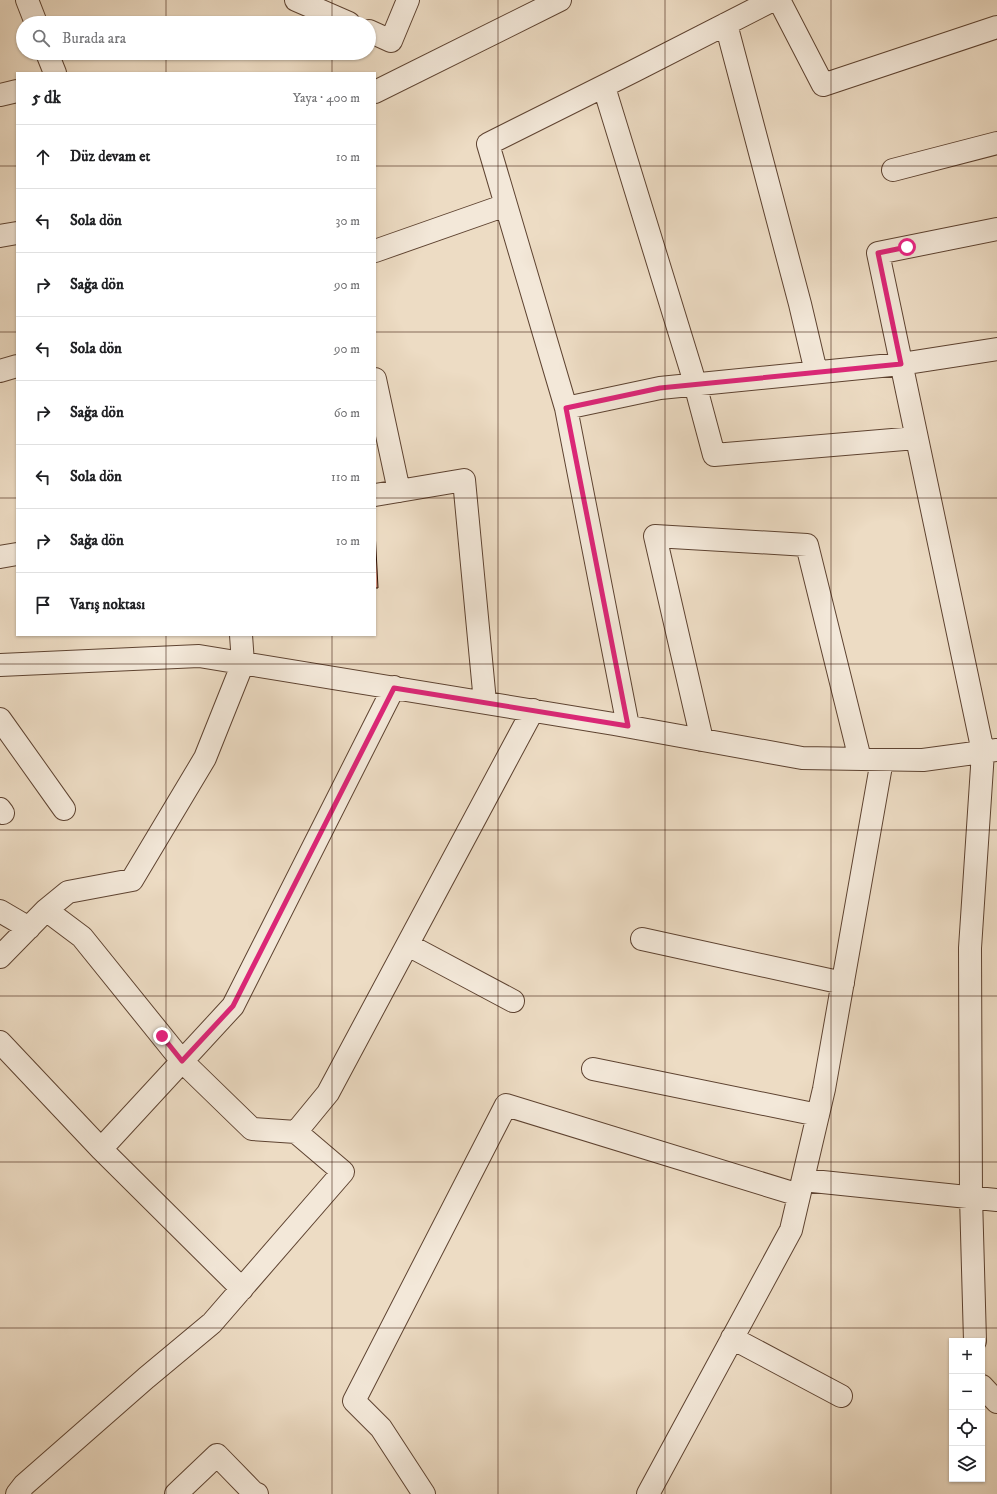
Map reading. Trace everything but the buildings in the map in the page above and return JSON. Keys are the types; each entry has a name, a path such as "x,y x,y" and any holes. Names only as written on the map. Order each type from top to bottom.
{"street":[{"path":"27,0 33,16"},
{"path":"296,0 333,16"},
{"path":"376,35 391,41 408,0"},
{"path":"376,92 560,0"},
{"path":"628,726 566,408 488,144 604,87 773,0"},
{"path":"779,0 823,85 997,27"},
{"path":"726,24 800,304 816,372"},
{"path":"50,60 55,72"},
{"path":"604,87 695,384 714,455 916,438"},
{"path":"0,96 16,92"},
{"path":"893,170 997,143"},
{"path":"376,251 506,205"},
{"path":"975,1338 971,1197 970,948 990,751 916,438 878,253 997,229"},
{"path":"0,236 16,233"},
{"path":"566,408 660,388 901,364 997,350"},
{"path":"0,371 16,366"},
{"path":"376,384 399,490"},
{"path":"376,495 464,480 485,702"},
{"path":"702,740 655,536 807,545 860,759"},
{"path":"0,557 16,554"},
{"path":"0,957 46,910 68,892 132,880 205,758 243,663 241,636"},
{"path":"0,665 199,656 628,726 802,758 923,760 990,751"},
{"path":"101,1149 233,1006 394,688"},
{"path":"296,1132 328,1092 533,710"},
{"path":"0,719 64,809"},
{"path":"648,1494 791,1230 824,1089 882,760"},
{"path":"16,1494 24,1485 146,1378 212,1323 343,1172 296,1132 252,1129 182,1061 82,937 46,910"},
{"path":"0,911 29,928"},
{"path":"642,939 843,982"},
{"path":"408,945 513,1001"},
{"path":"0,1042 101,1149 242,1289"},
{"path":"593,1069 818,1115"},
{"path":"424,1494 381,1428 354,1401 506,1105 801,1187 971,1197 997,1200"},
{"path":"732,1338 841,1396"},
{"path":"985,1389 997,1402"},
{"path":"176,1494 218,1454 254,1493 257,1494"}],"route":[{"path":"162,1036 182,1061 233,1006 394,688 628,726 566,408 660,388 901,364 878,253 907,247"}]}
